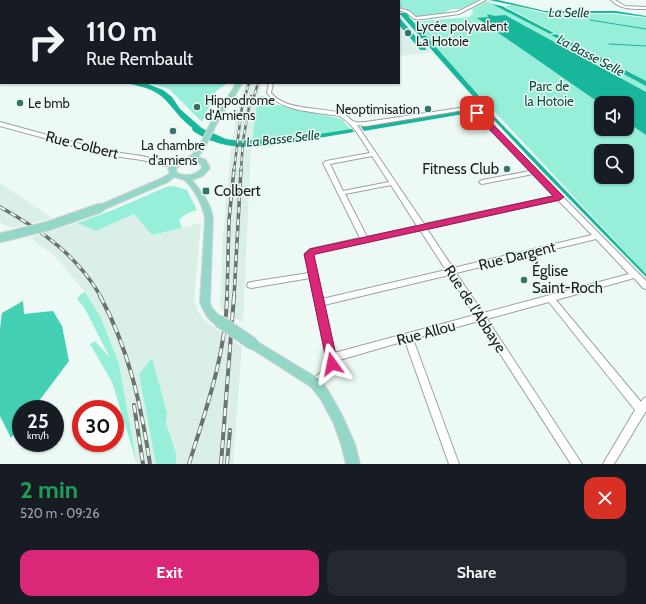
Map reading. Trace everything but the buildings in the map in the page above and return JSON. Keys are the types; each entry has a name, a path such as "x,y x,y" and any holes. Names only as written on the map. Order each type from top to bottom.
{"main road":[{"path":"193,158 205,142 218,115 233,97 239,84"},
{"path":"0,238 48,226 100,208 158,183 173,172 180,161 193,158 199,159 204,163 206,168 201,173 186,178"},
{"path":"173,172 186,178 198,192 208,212 210,226 205,302 208,310 220,321 253,344 315,383 324,394 338,419 348,444 353,464"},
{"path":"198,192 201,173"}],"street":[{"path":"401,9 412,15 423,18 458,13 484,0"},
{"path":"613,0 616,4 623,7 646,8"},
{"path":"271,84 269,93 276,100 285,104 342,116 353,123 366,124 471,107 646,286"},
{"name":"Rue de l'Abbaye","path":"353,123 577,464"},
{"name":"Rue Colbert","path":"0,124 106,153 142,158 165,164 180,161"},
{"path":"365,240 326,163 374,154"},
{"name":"Rue Colbert","path":"165,164 173,172"},
{"path":"482,182 535,172"},
{"path":"341,193 393,183"},
{"path":"315,383 324,375 332,364 309,254 313,251 560,197"},
{"name":"Rue Dargent","path":"320,304 597,236"},
{"path":"251,285 313,274"},
{"name":"Rue Allou","path":"331,358 635,275"},
{"path":"551,299 644,406 608,464"},
{"path":"408,338 454,464"}],"shaded area":[{"name":"Lycée polyvalent La Hotoie","path":"400,15 433,52 400,56"},
{"path":"246,84 262,84 258,96 252,141 232,142 238,106"},
{"path":"251,147 243,323 220,309 223,235 231,148"},
{"path":"0,183 52,218 11,228 0,222"},
{"path":"134,214 152,235 201,223 194,297 197,310 206,322 242,347 233,464 176,464 176,453 166,423 167,413 152,358 139,374 156,464 137,464 119,365 101,318 85,292 54,255 30,238 77,223 96,231"},
{"path":"23,301 24,314 53,311 62,326 69,361 40,400 12,400 11,438 0,416 0,329 2,313"}],"green space":[{"path":"400,0 479,0 460,9 452,9 443,14 422,17 416,16 404,8 400,8"},
{"name":"Parc de la Hotoie","path":"488,1 646,85 646,274 411,22 469,17 473,13 472,9"},
{"path":"512,5 547,14 614,14 646,18 646,81 504,6"},
{"name":"Hippodrome d'Amiens","path":"152,84 226,84 216,91 202,122 169,89"},
{"path":"258,96 263,96 274,104 342,119 352,131 252,141"},
{"path":"174,186 187,190 197,210 186,214 179,220 182,228 152,235 134,214 96,231 77,223 113,210 166,187"},
{"path":"85,292 101,318 119,364 137,464 124,421 124,400 117,400 112,382 90,344 95,341 110,358 84,307 77,299"},
{"path":"152,358 167,413 166,423 176,453 176,464 156,464 139,374"}],"water":[{"name":"La Selle","path":"489,0 498,0 545,11 616,11 646,17 615,13 549,13"},
{"path":"492,4 502,6 554,33 550,34"},
{"path":"400,13 408,13 409,17 490,108 490,112 479,112 475,108 478,104"},
{"path":"487,14 495,16 505,15 646,92 646,135 634,127 634,96 594,96 594,99 477,18 488,17"},
{"path":"400,18 427,50 420,50 400,26"},
{"path":"556,34 646,81 646,86 551,35"},
{"path":"130,84 148,84 163,90 172,97 180,109 212,137 211,141 184,121 159,94 144,87"},
{"path":"471,109 475,112 364,131 361,127"},
{"path":"494,116 646,274 646,277 491,117"},
{"path":"352,129 354,132 289,143 253,146 253,142 280,140"}],"waterway":[{"name":"La Selle","path":"590,20 646,29"},
{"path":"609,44 646,46"},
{"path":"488,111 494,118"},
{"name":"La Basse Selle","path":"197,129 215,139 232,144 270,142"}],"railway":[{"path":"234,170 242,107 249,84"},
{"path":"252,103 258,84"},
{"path":"241,170 243,141 251,96"},
{"path":"227,297 229,220 234,169"},
{"path":"234,297 241,169"},
{"path":"0,207 43,234 57,245 81,269 92,282 101,297"},
{"path":"100,296 119,336 126,357 138,399 150,464"},
{"path":"189,464 219,360 226,318 227,296"},
{"path":"221,464 234,296"},
{"path":"134,405 143,464"},
{"path":"227,464 230,430"}],"place":[{"name":"Lycée polyvalent La Hotoie","path":"408,33"},
{"name":"Le bmb","path":"20,103"},
{"name":"Hippodrome d'Amiens","path":"197,107"},
{"name":"Neoptimisation","path":"428,109"},
{"name":"La chambre d'amiens","path":"173,131"},
{"name":"Fitness Club","path":"507,169"},
{"name":"Colbert","path":"206,191"},
{"name":"Église Saint-Roch","path":"524,280"}],"route":[{"path":"332,364 309,254 313,251 560,197 477,113"}]}
